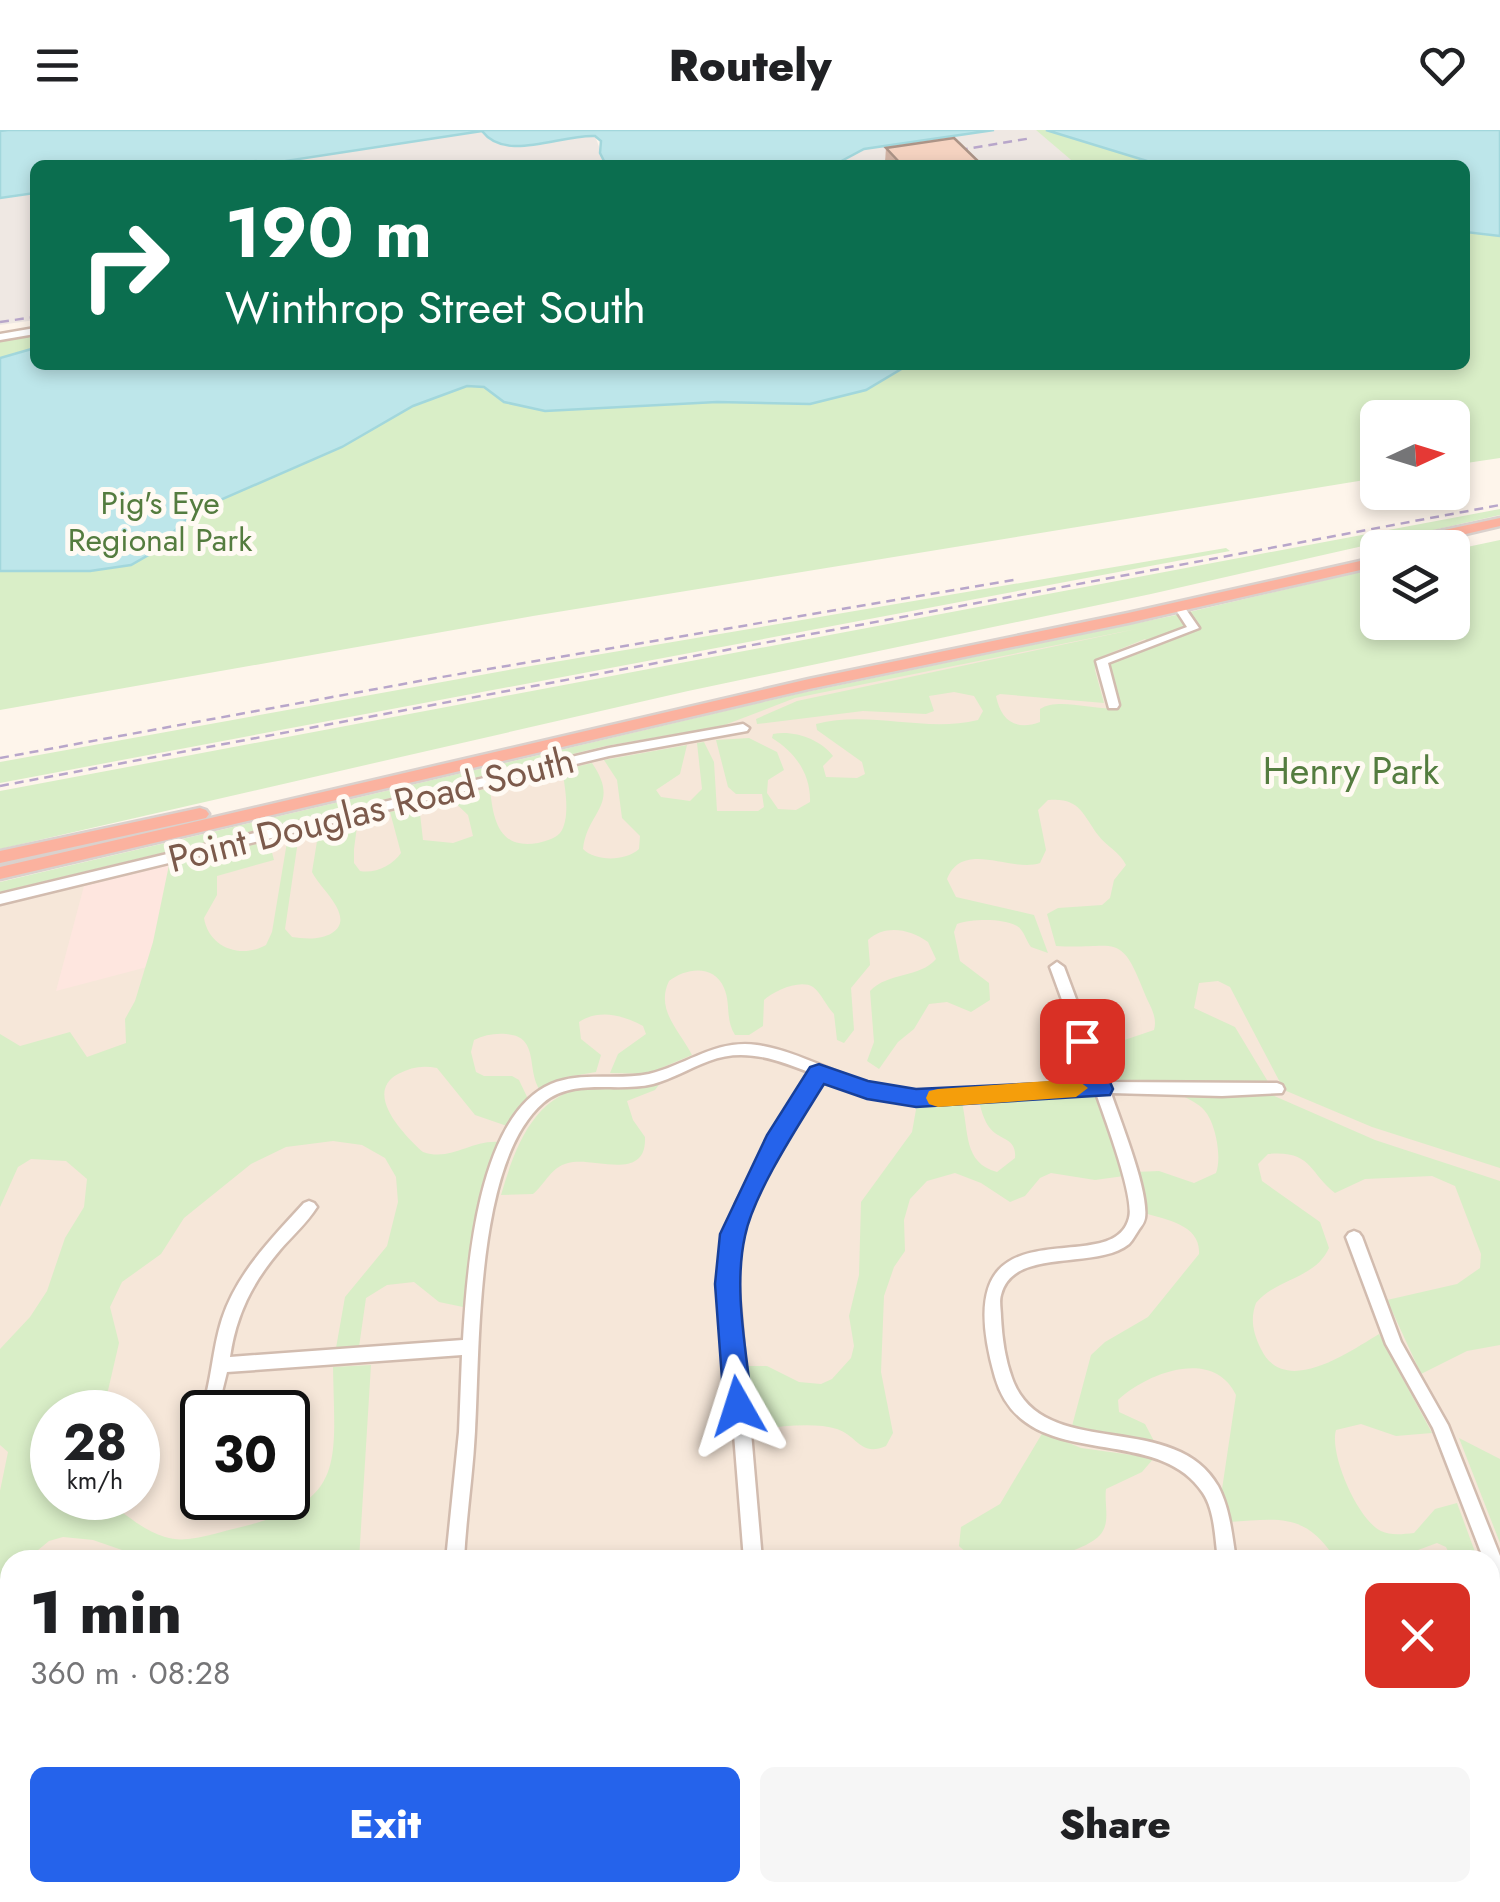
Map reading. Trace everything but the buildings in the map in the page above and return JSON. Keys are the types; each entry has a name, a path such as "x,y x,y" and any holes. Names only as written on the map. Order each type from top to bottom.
{"highway":[{"path":"1463,530 1500,522"},
{"path":"1470,540 1500,533"},
{"path":"0,873 1174,602 1360,553"},
{"path":"0,857 780,678 1360,564"}],"street":[{"path":"0,337 30,333"},
{"path":"1114,705 1102,661 1194,628 1174,602"},
{"name":"Point Douglas Road South","path":"0,900 609,752 744,728"},
{"path":"1057,967 1076,1028 1102,1089 1135,1193 1138,1219 1127,1234 1113,1243 1030,1259 998,1280 992,1294 991,1314 1003,1376 1020,1405 1055,1430 1089,1440 1161,1451 1193,1469 1214,1497 1226,1550"},
{"path":"456,1550 469,1348 488,1212 508,1143 518,1123 537,1100 557,1088 582,1080 646,1080 707,1056 740,1049 767,1053 867,1090 916,1098 1102,1089 1277,1089"},
{"path":"752,1550 728,1258 732,1234 749,1194 819,1073"},
{"path":"215,1390 228,1324 243,1288 309,1207"},
{"path":"1354,1237 1390,1334 1445,1436 1489,1550"},
{"path":"221,1366 469,1348"}],"shaded area":[{"path":"994,130 1040,130 1072,160 843,160 864,149"},
{"path":"482,131 490,140 505,146 595,136 604,160 293,160"},
{"path":"30,194 30,321 0,325 0,198"},
{"path":"1139,623 1196,777 1500,979 1500,1550 0,1550 0,892 606,746 722,726 740,717 738,708"},
{"path":"173,864 151,966 56,991 84,886"}],"green space":[{"name":"Pig's Eye Regional Park","path":"1036,130 1500,130 1500,458 1470,462 1470,400 1360,400 1360,481 533,616 0,710 0,340 30,336 30,370 1470,370 1470,160 1071,160"},
{"path":"1500,509 1500,515 1434,530 1388,530"},
{"path":"1360,535 1360,547 688,691 0,849 0,791"},
{"name":"Henry Park","path":"1500,540 1500,1168 1372,1127 1284,1090 1230,987 1218,981 1199,983 1194,1008 1235,1027 1270,1085 1105,1082 1092,1051 1154,1030 1152,1011 1136,972 1121,951 1103,946 1056,946 1047,914 1058,908 1102,905 1110,898 1114,880 1126,865 1079,808 1067,801 1048,800 1038,810 1046,850 1040,863 964,861 954,867 947,879 956,897 1034,915 1048,953 1031,947 1021,930 1011,923 987,920 957,924 954,932 960,961 989,983 990,1000 971,1012 947,1002 929,1004 914,1029 898,1042 879,1069 867,1061 874,1042 870,991 936,959 928,942 898,930 882,932 868,940 870,965 851,988 854,1030 844,1043 837,1040 834,1014 821,996 813,987 801,984 764,1000 763,1026 749,1035 735,1035 719,980 699,971 683,973 669,981 665,992 667,1011 692,1055 647,1074 610,1073 618,1054 646,1034 643,1026 619,1016 595,1016 579,1022 581,1039 601,1055 596,1072 567,1077 540,1090 524,1041 502,1034 474,1040 471,1052 476,1072 484,1076 512,1076 519,1080 528,1099 507,1126 475,1115 437,1068 412,1068 398,1074 384,1092 390,1114 423,1152 452,1153 499,1142 480,1208 463,1307 439,1302 414,1282 387,1285 366,1298 359,1347 336,1348 345,1297 387,1246 398,1202 396,1177 385,1158 362,1145 333,1141 286,1147 251,1164 184,1218 161,1254 122,1282 110,1307 119,1343 108,1390 30,1390 30,1520 134,1520 173,1539 199,1538 266,1520 310,1520 310,1497 326,1476 332,1456 333,1367 371,1365 360,1550 122,1550 93,1540 63,1537 38,1550 0,1550 0,1491 8,1452 0,1445 0,1349 30,1317 47,1291 65,1238 84,1207 87,1179 66,1161 31,1159 18,1167 0,1207 0,1034 20,1046 70,1032 87,1057 126,1043 125,1019 135,1001 153,942 169,865 269,841 274,860 217,876 217,895 204,918 219,943 237,951 256,949 266,945 272,932 288,836 299,834 285,929 292,937 323,937 339,926 340,919 334,902 312,872 319,829 358,819 354,863 360,871 377,870 401,853 390,812 419,805 423,840 453,843 473,836 468,815 449,797 490,788 496,821 506,837 514,842 538,843 555,837 563,827 566,802 562,770 592,763 600,777 603,799 583,849 603,858 627,856 639,849 640,836 622,818 617,780 604,760 687,745 680,774 656,790 661,797 690,801 702,789 697,743 704,742 714,762 717,811 758,811 764,807 762,794 736,794 728,787 716,740 749,738 777,752 784,770 768,780 767,793 778,809 796,810 810,802 808,782 800,765 772,738 773,734 806,737 828,750 833,756 823,766 826,777 857,778 865,774 862,762 817,730 816,724 856,719 958,723 978,720 983,711 974,696 954,692 929,696 934,711 926,714 863,711 757,724 756,719 797,701 1141,628 795,698 722,726 606,746 0,892 0,882 801,693 1176,615 1360,572 1360,640 1470,640 1470,546","holes":["1145,639 1148,646 1107,664 1118,708 1048,706 1040,709 1040,722 1024,725 1006,718 996,696 1104,703 1096,659"]},
{"path":"1226,548 1230,551 0,783 0,762 519,668"},
{"path":"661,1082 655,1090 627,1101 633,1120 645,1137 637,1159 617,1165 568,1163 553,1172 533,1194 501,1195 530,1125 555,1099 591,1086"},
{"path":"1066,1094 1097,1096 1124,1176 1095,1180 1051,1173 1040,1178 1025,1196 1010,1202 981,1183 955,1173 927,1181 910,1199 904,1220 905,1251 894,1267 884,1296 881,1372 893,1433 886,1446 870,1449 844,1432 827,1427 746,1430 741,1366 767,1366 799,1382 821,1384 832,1379 851,1358 854,1346 849,1316 859,1275 861,1202 912,1132 917,1104 962,1103 973,1154 986,1168 997,1172 1015,1158 1015,1151 989,1127 979,1101"},
{"path":"1272,1095 1375,1140 1500,1181 1500,1345 1467,1351 1421,1374 1387,1300 1457,1284 1480,1268 1481,1254 1455,1186 1432,1176 1365,1179 1335,1193 1302,1159 1268,1154 1258,1164 1262,1181 1320,1222 1329,1248 1315,1266 1274,1288 1256,1303 1253,1326 1261,1349 1271,1363 1285,1370 1301,1371 1335,1360 1379,1334 1432,1433 1396,1436 1361,1424 1336,1430 1337,1454 1347,1485 1363,1514 1389,1534 1414,1533 1435,1509 1457,1503 1474,1550 1447,1550 1437,1543 1418,1550 1329,1550 1314,1533 1290,1522 1229,1522 1221,1496 1236,1395 1226,1380 1212,1372 1196,1368 1162,1374 1118,1400 1119,1412 1145,1424 1154,1441 1072,1426 1091,1355 1105,1342 1148,1317 1199,1254 1189,1230 1144,1213 1135,1172 1159,1171 1194,1183 1216,1173 1218,1150 1212,1123 1202,1108 1183,1096"},
{"path":"1043,1432 1081,1448 1154,1458 1142,1472 1106,1489 1105,1525 1100,1535 1074,1550 965,1550 959,1546 961,1527 1000,1504"},
{"path":"1459,1438 1500,1459 1500,1543"}],"water":[{"path":"994,130 864,149 843,160 604,160 601,141 595,136 519,146 492,140 482,131 293,160 30,160 30,194 0,198 0,131"},
{"path":"1046,130 1500,130 1500,236 1470,233 1470,160 1144,160"},
{"path":"30,349 30,370 900,370 866,390 810,404 717,402 545,411 504,402 484,387 467,386 413,406 342,447 195,511 152,553 131,565 90,571 0,571 0,358"}],"railway":[{"path":"900,160 1032,138"},
{"path":"0,322 30,318"},
{"path":"0,786 1500,505"},
{"path":"0,758 436,678 1019,579"}],"slow traffic":[{"path":"938,1098 1076,1088"}],"route":[{"path":"738,1406 728,1284 732,1234 776,1142 819,1073 867,1090 916,1098 1060,1088 1102,1089 1082,1041"}]}
